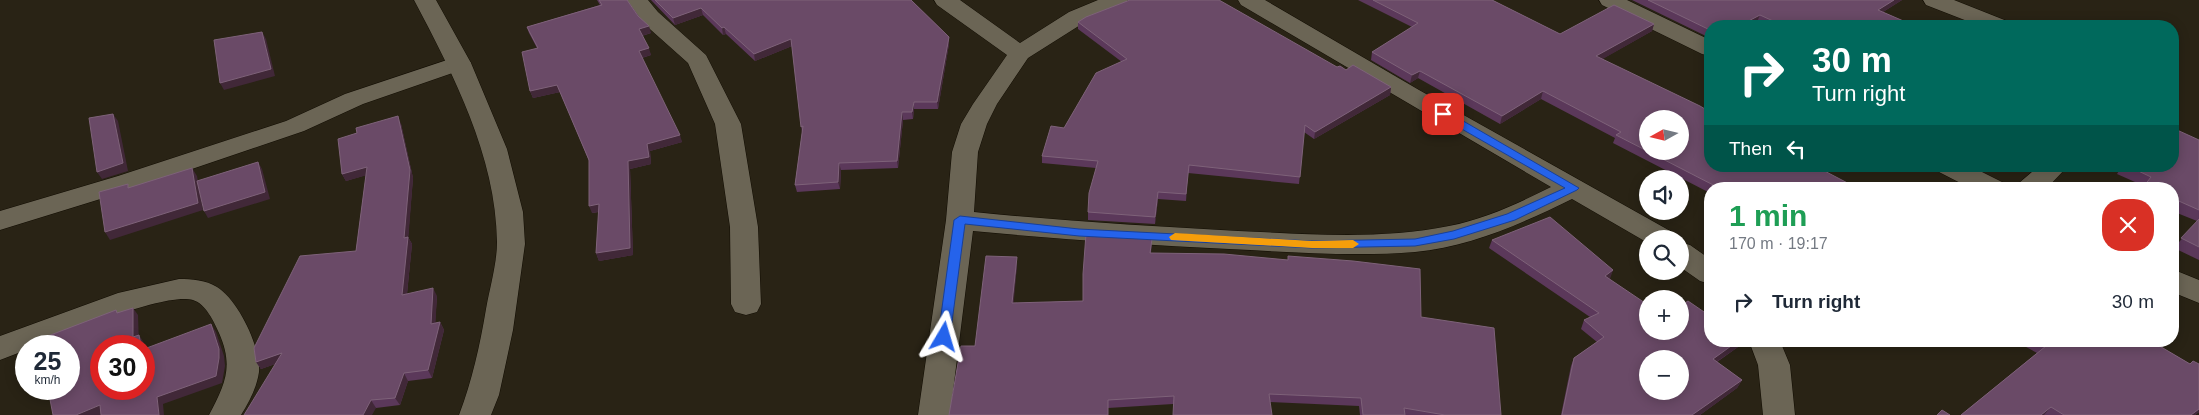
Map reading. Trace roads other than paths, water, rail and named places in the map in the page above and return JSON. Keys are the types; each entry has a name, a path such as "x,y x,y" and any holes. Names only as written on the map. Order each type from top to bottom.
{"street":[{"path":"425,0 459,63 494,149 509,212 511,244 498,330 483,395 475,415"},
{"path":"637,0 650,18 698,60 728,124 744,227 746,304"},
{"path":"945,0 1020,52"},
{"path":"934,415 960,220 964,152 974,124 1020,52 1077,17 1117,0"},
{"path":"1249,0 1410,95 1646,230"},
{"path":"1610,0 1704,46"},
{"path":"1934,0 1984,20"},
{"path":"0,221 128,182 295,126 354,99 459,63"},
{"path":"1960,172 1980,182"},
{"path":"2037,182 2048,172"},
{"path":"960,220 1079,232 1312,244 1415,242 1454,235 1511,217 1573,188"},
{"path":"1689,259 1704,270"},
{"path":"2179,282 2199,292"},
{"path":"0,348 130,300 173,290 197,290 210,296 225,314 238,340 244,361 242,379 225,415"},
{"path":"1766,347 1774,365 1779,415"}]}
